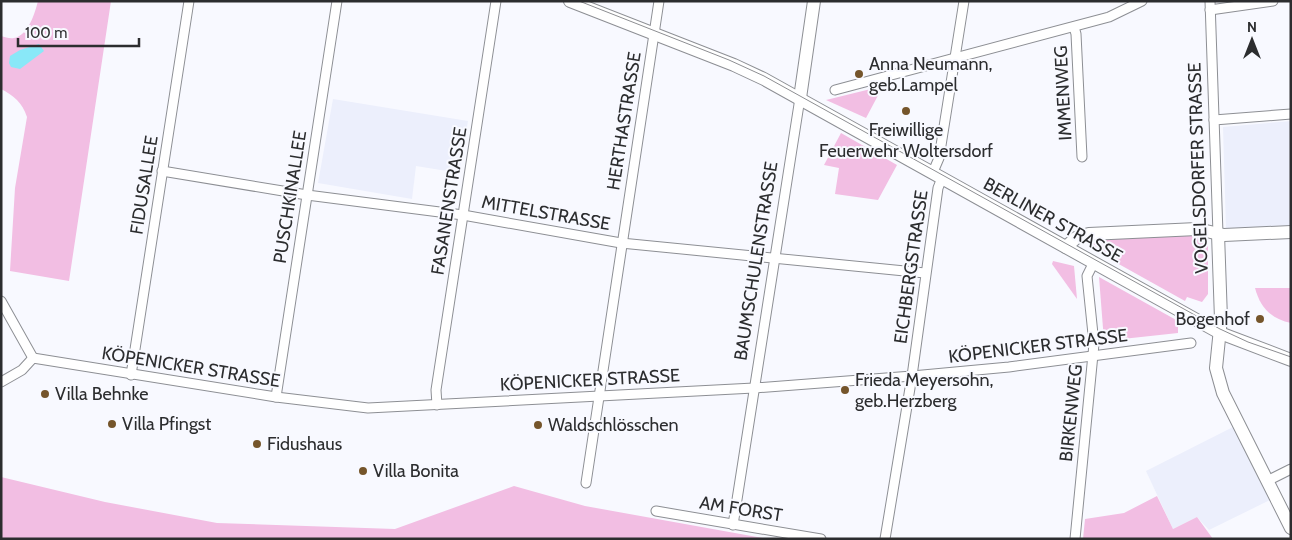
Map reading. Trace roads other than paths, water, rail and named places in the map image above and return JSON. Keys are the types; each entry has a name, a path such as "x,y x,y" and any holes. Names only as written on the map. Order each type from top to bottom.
{"street":[{"name":"FIDUSALLEE","path":"131,375 189,1"},
{"name":"PUSCHKINALLEE","path":"276,397 337,1"},
{"name":"FASANENSTRASSE","path":"436,405 436,390 496,1"},
{"name":"BERLINER STRASSE","path":"570,1 744,69 800,98 937,175 1069,244 1094,262 1220,333 1291,360"},
{"name":"HERTHASTRASSE","path":"586,483 659,1"},
{"name":"BAUMSCHULENSTRASSE","path":"733,525 814,1"},
{"name":"EICHBERGSTRASSE","path":"885,539 912,376 938,186 938,158 964,1"},
{"path":"835,90 1110,17 1142,1"},
{"path":"1210,6 1273,1"},
{"name":"VOGELSDORFER STRASSE","path":"1210,6 1220,333 1217,376 1223,393 1291,528"},
{"name":"IMMENWEG","path":"1074,27 1076,34 1082,157"},
{"path":"1214,120 1291,114"},
{"name":"MITTELSTRASSE","path":"162,171 307,195 463,215 621,243 925,273"},
{"path":"1069,244 1089,234 1197,229 1218,234 1291,232"},
{"name":"BIRKENWEG","path":"1075,539 1093,356 1087,276 1094,262"},
{"path":"1,301 33,358 22,370 1,382"},
{"name":"KÖPENICKER STRASSE","path":"33,358 276,397 368,408 754,388 912,376 1191,343"},
{"path":"1267,481 1291,469"},
{"name":"AM FORST","path":"656,510 821,539"}],"water":[{"path":"39,44 44,51 20,69 11,67 9,63 10,56 20,50"}],"tram line":[{"path":"579,1 729,60 764,76 1220,329 1248,342 1291,357"}],"place":[{"name":"Anna Neumann, geb.Lampel","path":"859,74"},
{"name":"Freiwillige Feuerwehr Woltersdorf","path":"906,111"},
{"name":"Bogenhof","path":"1260,319"},
{"name":"Frieda Meyersohn, geb.Herzberg","path":"845,390"},
{"name":"Villa Behnke","path":"45,394"},
{"name":"Villa Pfingst","path":"112,424"},
{"name":"Waldschlösschen","path":"538,425"},
{"name":"Fidushaus","path":"257,444"},
{"name":"Villa Bonita","path":"363,471"}]}
